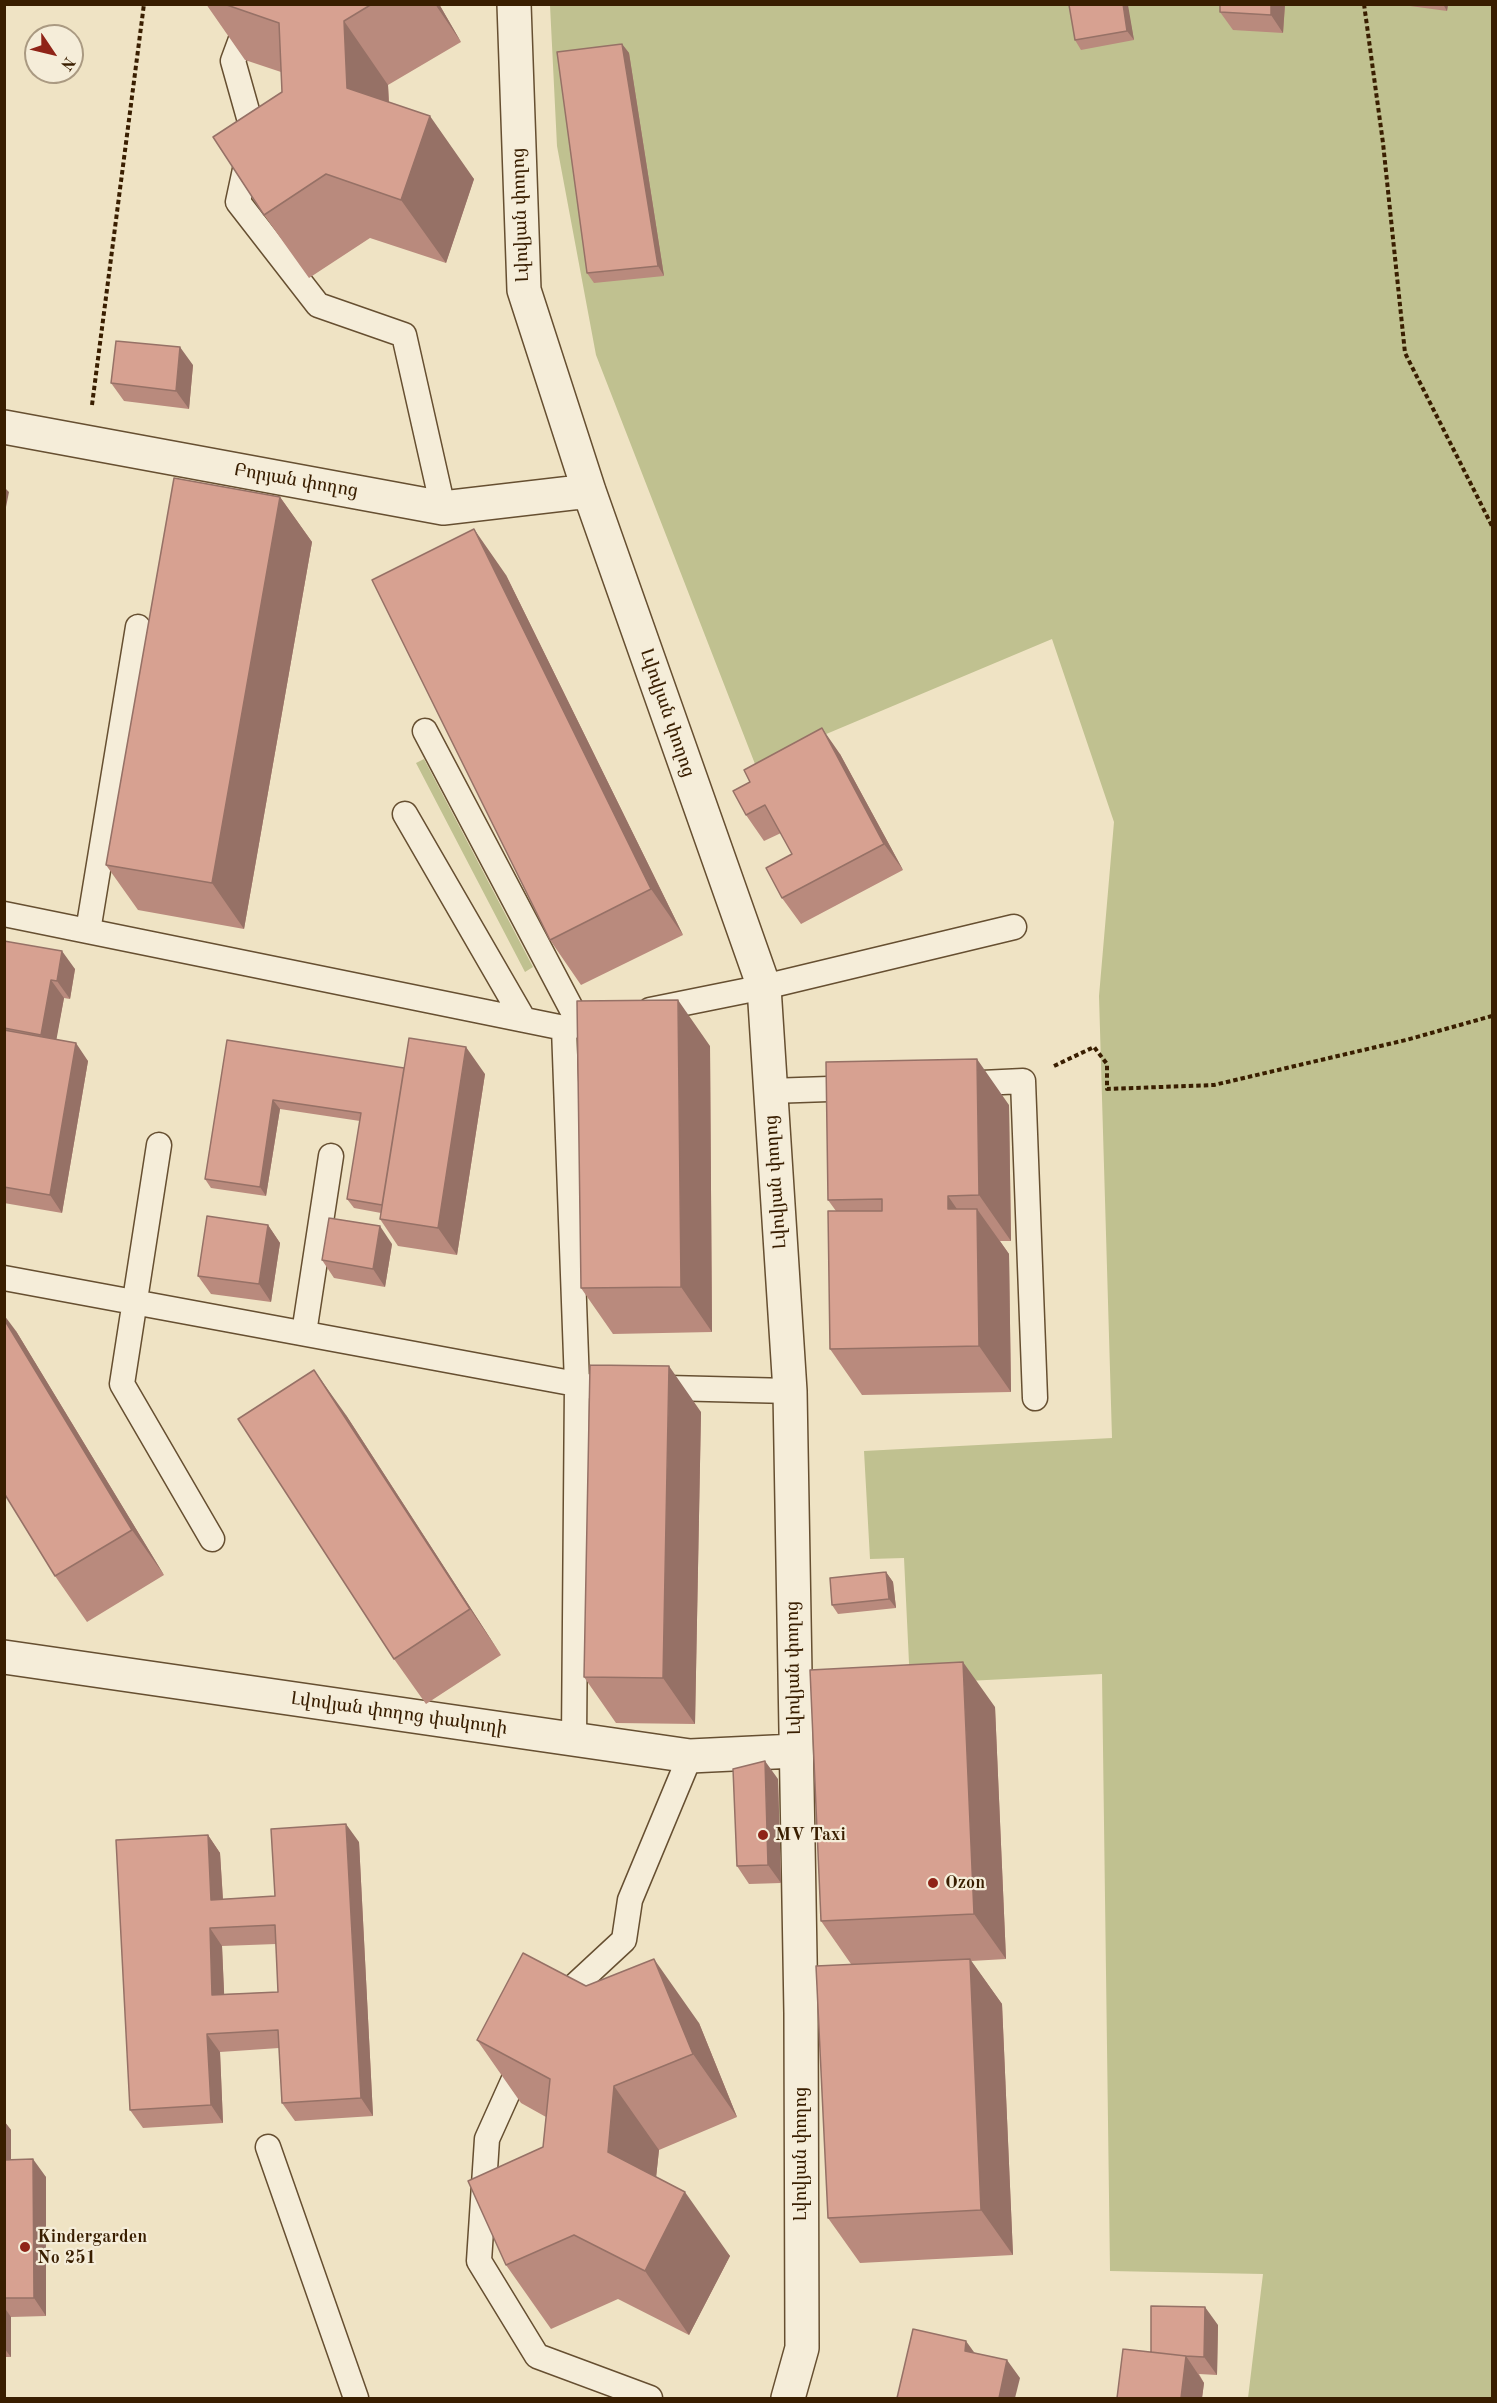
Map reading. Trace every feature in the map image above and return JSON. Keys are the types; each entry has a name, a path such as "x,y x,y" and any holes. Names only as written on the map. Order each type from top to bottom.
{"street":[{"name":"Լվովյան փողոց","path":"514,4 524,290 589,491 764,987 790,1391 801,2025 802,2348 788,2398"},
{"name":"Բորյան փողոց","path":"4,428 443,508 589,491"},
{"name":"Լվովյան փողոց փակուղի","path":"4,1657 690,1756 795,1751"}],"lane":[{"path":"254,4 233,61 253,132 238,202 318,305 404,335 443,508"},
{"path":"88,931 138,627"},
{"path":"425,730 572,1026 577,1384 574,1739"},
{"path":"405,814 524,1020"},
{"path":"4,914 524,1020 572,1026 764,987 1014,927"},
{"path":"942,1084 1023,1081 1035,1398"},
{"path":"770,1091 885,1087"},
{"path":"159,1145 122,1384 212,1539"},
{"path":"304,1333 331,1156"},
{"path":"4,1278 577,1384 790,1391"},
{"path":"650,2398 537,2356 479,2261 487,2139 543,2015 624,1940 630,1900 690,1756"},
{"path":"267,2147 356,2398"}],"path":[{"path":"87,443 144,4"},
{"path":"1364,4 1383,142 1405,353 1492,526"},
{"path":"1023,1081 1094,1047 1107,1064 1107,1089 1214,1085 1406,1040 1492,1016"}],"green space":[{"path":"550,5 1492,5 1492,2398 1248,2398 1263,2274 1110,2271 1102,1674 910,1684 904,1558 870,1559 864,1451 1112,1438 1099,996 1114,822 1052,639 755,764 596,355 557,146"},
{"path":"424,759 533,967 525,972 416,763"}],"building":[{"path":"224,4 372,4 344,21 347,88 430,116 401,200 326,174 264,215 213,137 282,92 279,23"},
{"path":"1123,4 1127,31 1075,40 1069,5"},
{"path":"1220,4 1271,4 1271,15 1220,12"},
{"path":"622,44 658,266 587,273 557,52"},
{"path":"116,341 180,347 176,391 111,383"},
{"path":"174,478 280,497 212,883 106,865"},
{"path":"474,529 651,889 550,940 372,580"},
{"path":"822,728 884,844 782,898 766,868 792,854 765,805 746,815 733,791 750,782 744,770"},
{"path":"4,941 62,951 57,981 51,980 41,1035 4,1028"},
{"path":"678,1000 681,1287 581,1288 577,1001"},
{"path":"4,1030 76,1043 50,1195 4,1187"},
{"path":"409,1038 466,1047 438,1228 380,1219"},
{"path":"227,1040 404,1068 382,1205 347,1199 361,1113 273,1100 260,1187 205,1179"},
{"path":"977,1059 979,1195 948,1196 948,1209 977,1209 979,1346 830,1349 828,1211 882,1211 882,1199 828,1200 826,1062"},
{"path":"207,1216 268,1225 259,1284 198,1276"},
{"path":"329,1218 380,1226 373,1269 322,1260"},
{"path":"4,1319 132,1530 55,1576 4,1493"},
{"path":"590,1365 669,1366 663,1678 584,1677"},
{"path":"314,1370 470,1609 394,1659 238,1419"},
{"path":"886,1572 889,1599 832,1605 830,1578"},
{"path":"963,1662 974,1914 821,1921 810,1670"},
{"path":"765,1761 768,1865 737,1866 733,1769"},
{"path":"346,1824 361,2098 282,2103 278,2030 207,2034 211,2105 130,2110 116,1840 208,1835 211,1900 275,1896 271,1829","holes":["275,1925 278,1992 212,1995 210,1928"]},
{"path":"523,1953 586,1986 654,1959 693,2054 614,2086 608,2152 685,2192 645,2271 574,2235 506,2265 468,2181 543,2147 550,2079 477,2040"},
{"path":"970,1959 981,2210 828,2218 816,1966"},
{"path":"33,2159 34,2298 4,2298 4,2160"},
{"path":"1151,2306 1205,2307 1204,2357 1151,2352"},
{"path":"913,2329 966,2341 965,2351 1007,2360 999,2398 897,2398"},
{"path":"1123,2349 1186,2356 1181,2398 1117,2398"}],"place":[{"name":"MV Taxi","path":"763,1835"},
{"name":"Ozon","path":"933,1883"},
{"name":"Kindergarden No 251","path":"25,2247"}]}
